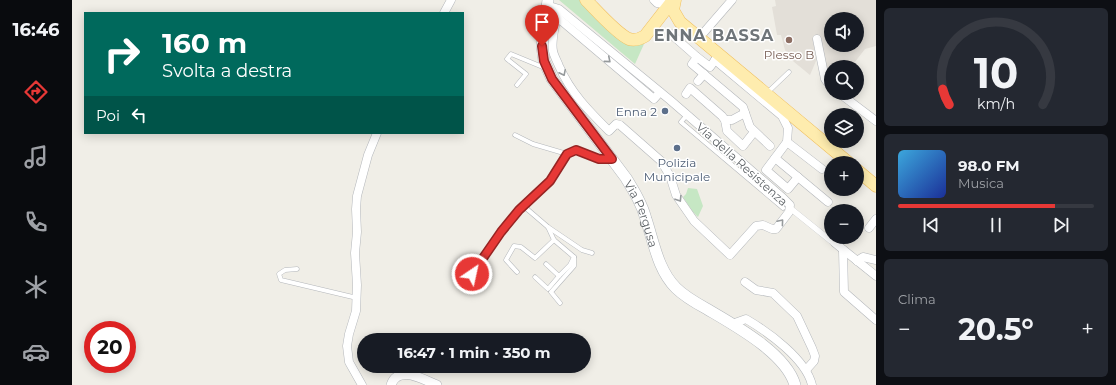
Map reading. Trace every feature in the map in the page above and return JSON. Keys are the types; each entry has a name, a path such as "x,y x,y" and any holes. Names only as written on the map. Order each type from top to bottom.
{"main road":[{"path":"586,0 622,34 631,39 640,39 645,36 673,0"},
{"path":"673,0 673,10 680,22 699,38 717,58 766,94 841,156"},
{"name":"Via Pergusa","path":"546,2 542,46 547,69 552,79 626,178 642,206 660,264 670,281 686,296 732,324 767,349 783,363 794,380 795,385"},
{"path":"652,28 664,21 669,20 680,22"},
{"path":"864,176 876,186"}],"street":[{"path":"445,12 451,0"},
{"path":"654,0 657,3 663,4 673,0"},
{"path":"699,38 732,0"},
{"name":"Via della Resistenza","path":"546,2 660,92 687,115 742,168 783,198 790,205 787,208 789,212 776,229 772,230 763,225 756,226 730,255 694,222 676,195 670,176 660,161 620,125 616,124 609,131 576,97 563,75 553,51 558,13"},
{"path":"672,34 710,67 717,58 782,116 788,128 787,142 766,170 788,189 798,177"},
{"path":"817,39 824,74"},
{"path":"698,57 692,64 743,106 750,127 770,146"},
{"path":"698,81 704,74"},
{"path":"686,94 690,88 722,116 725,120 726,131 743,146 754,132"},
{"path":"848,100 876,121"},
{"path":"725,120 732,120 745,113"},
{"path":"362,385 349,362 347,346 356,311 357,298 355,253 357,232 356,203 368,155 377,134"},
{"path":"787,142 822,169"},
{"path":"775,158 828,202"},
{"path":"787,208 824,236"},
{"path":"868,228 876,219"},
{"path":"836,244 876,276"},
{"path":"843,250 844,292 876,320"},
{"path":"857,261 863,257 876,260"},
{"path":"745,282 756,290 773,292 797,316 815,356 814,361 806,370"},
{"path":"732,324 746,319 760,327 802,364 810,378 812,385"},
{"path":"391,385 396,377 406,374 437,385"}],"lane":[{"path":"517,85 526,74 507,59 511,54 547,69"},
{"path":"766,94 789,72"},
{"path":"514,135 533,144 567,154"},
{"path":"465,283 501,232 519,210 550,181 567,154 576,150 599,159 612,159"},
{"path":"742,168 787,208"},
{"path":"527,203 527,210 548,227 582,250 592,253"},
{"path":"548,227 554,240 574,257 574,266 551,292 560,303"},
{"path":"517,272 506,260 514,246 521,247 535,258 554,240"},
{"path":"535,277 548,289 570,265 574,257"},
{"path":"546,264 559,276"},
{"path":"297,269 285,270 279,274 281,280 357,298"}],"shaded area":[{"path":"775,0 876,0 876,46 864,50 864,12 824,12 824,52 863,52 856,60 825,60 823,49 813,39 816,61 810,75 788,57 781,35 777,35 772,7 776,6"}],"green space":[{"path":"559,0 581,0 635,45 644,44 635,64"},
{"path":"688,188 697,189 703,206 698,217 683,197"}],"place":[{"name":"Plesso B","path":"789,40"},
{"name":"Enna 2","path":"665,111"},
{"name":"Polizia Municipale","path":"677,148"}],"district":[{"name":"ENNA BASSA","path":"714,35"}],"route":[{"path":"472,274 501,232 519,210 550,181 567,154 576,150 599,159 612,159 552,79 544,61 542,46"}]}
